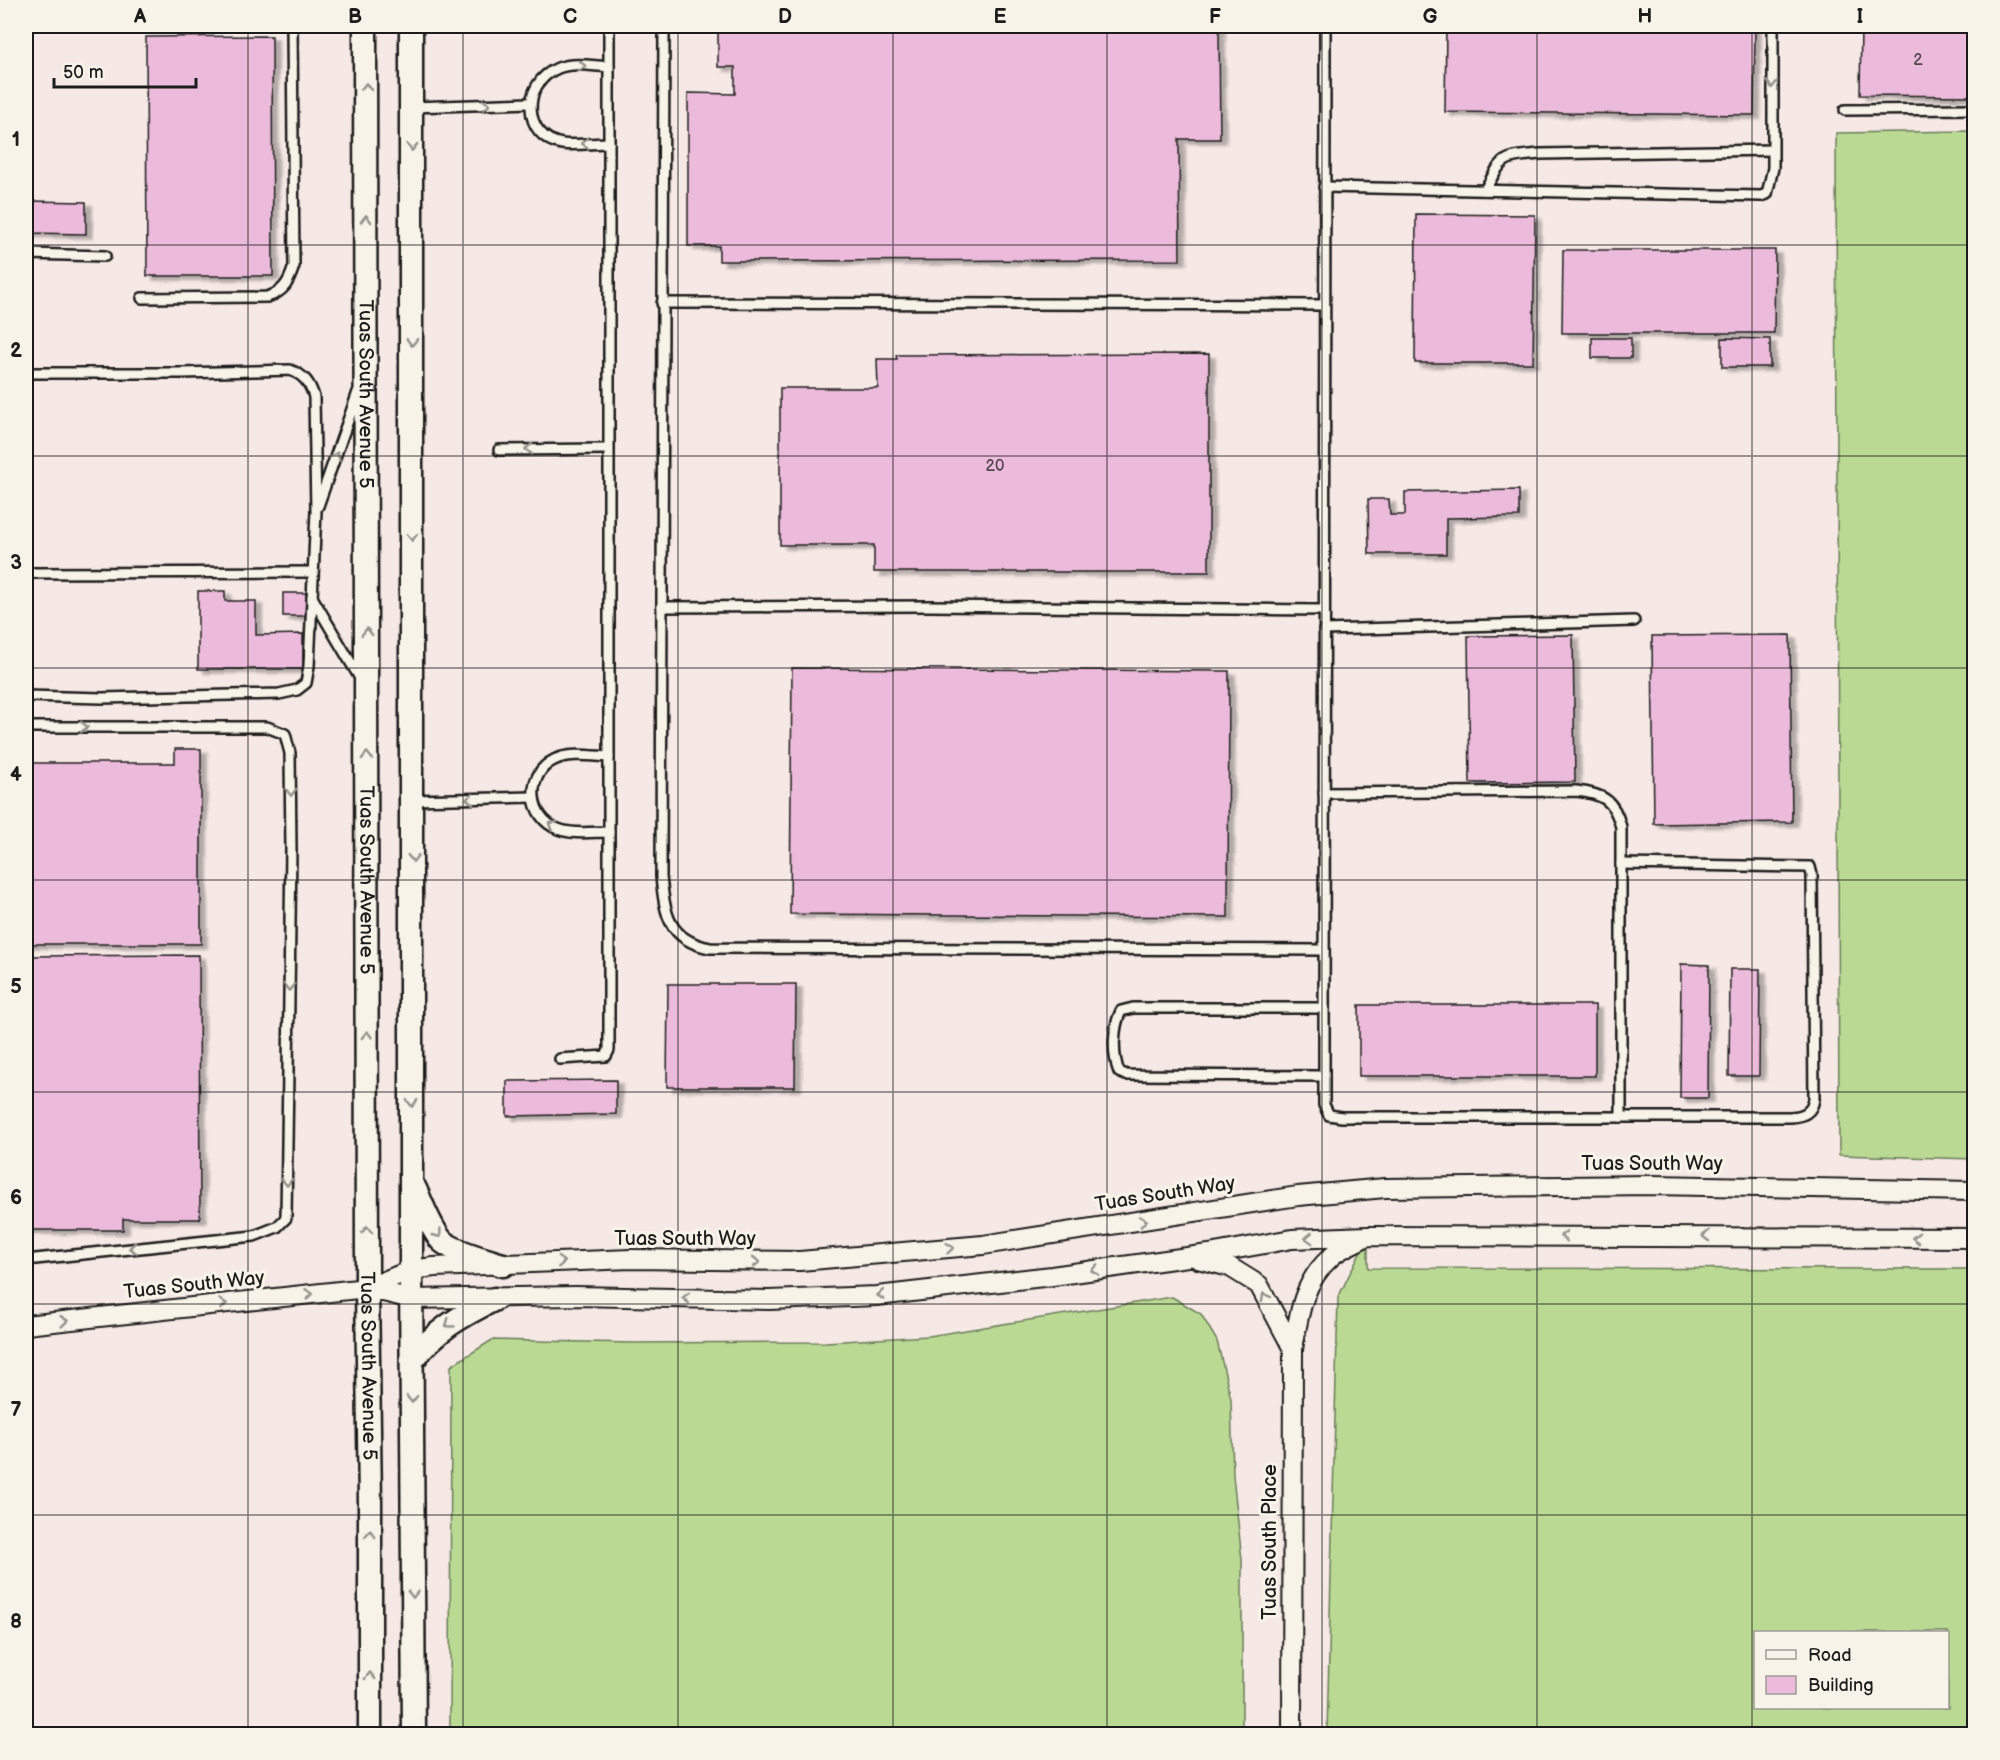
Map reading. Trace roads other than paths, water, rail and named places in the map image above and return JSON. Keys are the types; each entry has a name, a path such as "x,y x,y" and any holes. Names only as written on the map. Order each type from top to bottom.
{"street":[{"name":"Tuas South Avenue 5","path":"365,26 370,1734"},
{"path":"411,26 411,1270 414,1734"},
{"path":"412,1182 431,1225 442,1241 470,1255 502,1265"},
{"name":"Tuas South Way","path":"26,1325 367,1288 411,1270 631,1259 800,1261 972,1246 1298,1196 1385,1188 1652,1185 1974,1191"},
{"name":"Tuas South Way","path":"367,1288 412,1299 576,1296 769,1300 877,1296 1052,1276 1292,1239 1368,1236 1974,1238"},
{"name":"Tuas South Place","path":"1292,1734 1293,1349 1300,1307 1312,1278 1332,1255 1368,1236"},
{"name":"Tuas South Place","path":"1190,1256 1230,1267 1258,1285 1293,1349"},
{"path":"412,1361 423,1346 445,1327 464,1314 495,1299"}],"lane":[{"path":"142,298 267,297 284,288 289,282 294,266 292,26"},
{"path":"560,1059 606,1056 609,1050 609,26"},
{"path":"664,26 661,877 664,906 669,922 679,936 693,945 710,948 1324,950"},
{"path":"1325,26 1324,1105 1329,1115 1334,1117 1791,1117 1807,1113 1814,1099 1812,874 1810,867 1621,864"},
{"path":"1324,187 1761,196 1767,194 1770,186 1772,150 1773,26"},
{"path":"609,66 565,65 556,69 541,78 533,89 530,103 532,117 538,129 549,138 561,144 609,143"},
{"path":"412,107 530,103"},
{"path":"1845,110 1974,109"},
{"path":"1485,190 1500,163 1508,158 1519,156 1772,150"},
{"path":"26,254 105,256"},
{"path":"662,303 1324,305"},
{"path":"26,373 290,370 297,373 310,384 314,397 316,511 309,666 306,683 297,690 279,694 102,698 26,696"},
{"path":"316,511 366,370"},
{"path":"499,450 608,449"},
{"path":"26,573 313,572"},
{"path":"312,597 367,690"},
{"path":"662,607 929,606 1324,610"},
{"path":"1324,630 1634,621"},
{"path":"26,727 267,727 285,734 290,753 291,849 286,1218 276,1227 254,1236 26,1260"},
{"path":"609,756 566,756 554,759 538,775 533,797 535,808 541,817 557,829 568,832 609,832"},
{"path":"1324,793 1591,792 1603,796 1614,806 1621,827 1621,1117"},
{"path":"412,800 533,797"},
{"path":"1324,1008 1133,1008 1121,1011 1115,1043 1116,1064 1119,1071 1126,1075 1324,1076"}]}
